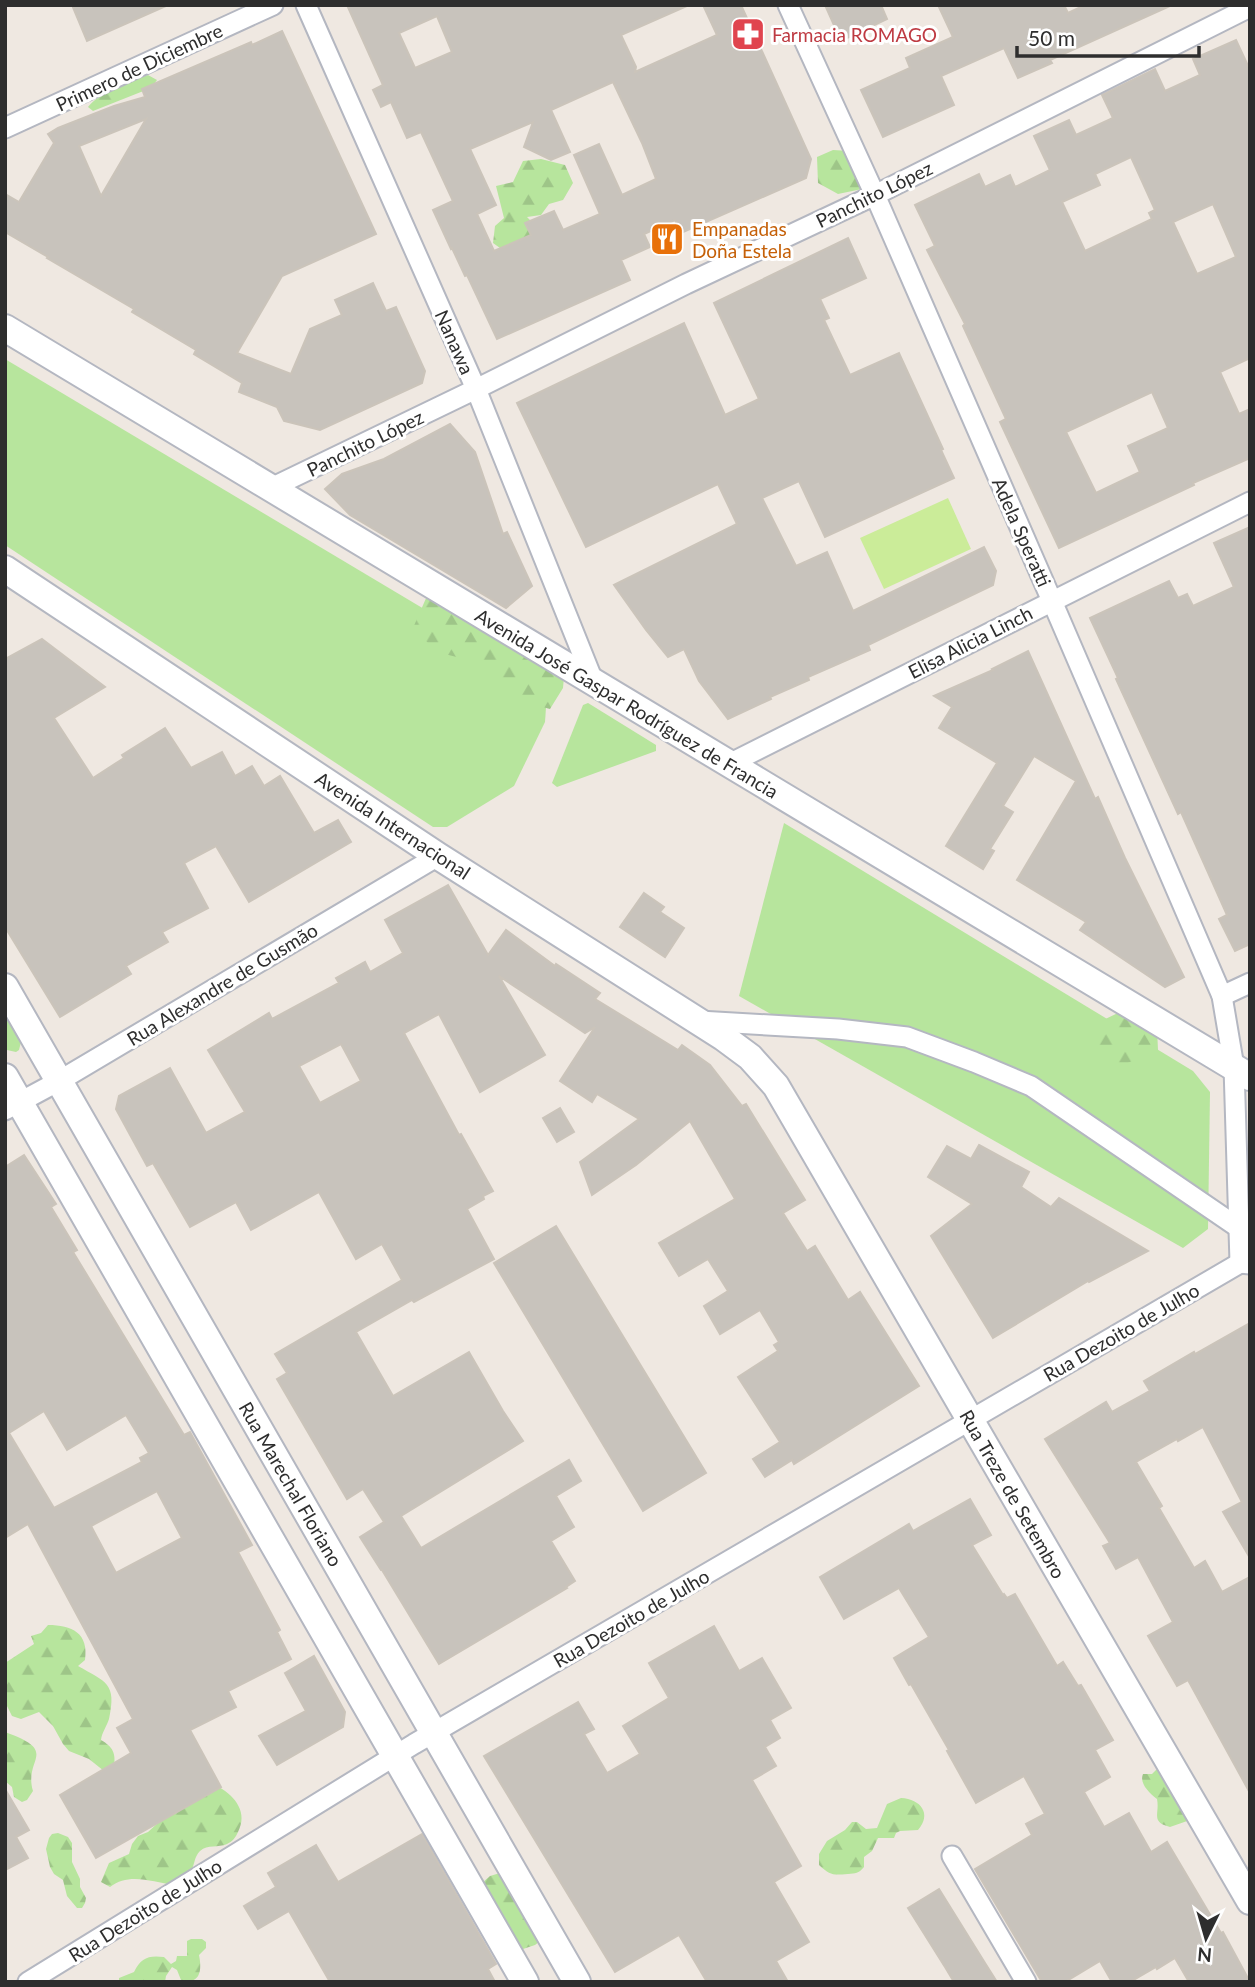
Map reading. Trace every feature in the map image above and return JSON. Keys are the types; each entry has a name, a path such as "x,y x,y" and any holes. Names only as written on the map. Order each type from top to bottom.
{"main road":[{"name":"Avenida José Gaspar Rodríguez de Francia","path":"5,328 1242,1072"},
{"name":"Avenida Internacional","path":"5,569 438,856 697,1020 750,1056 776,1086"},
{"name":"Rua Marechal Floriano","path":"5,987 571,1971"},
{"path":"5,1077 13,1106 123,1282 526,1982 571,1971"},
{"name":"Rua Treze de Setembro","path":"776,1086 1250,1901"},
{"path":"123,1282 162,1261"}],"street":[{"name":"Primero de Diciembre","path":"5,128 273,5"},
{"name":"Nanawa","path":"306,5 476,389 594,683"},
{"name":"Adela Speratti","path":"788,5 875,195 1222,996 1242,1072 1239,1228 1245,1264"},
{"name":"Panchito López","path":"271,488 875,195 1250,8"},
{"name":"Elisa Alicia Linch","path":"729,764 1250,502"},
{"name":"Rua Alexandre de Gusmão","path":"13,1106 438,856"},
{"path":"1222,996 1250,983"},
{"path":"697,1020 838,1029 907,1037 974,1062 1031,1086 1239,1228"},
{"name":"Rua Dezoito de Julho","path":"28,1982 434,1732 970,1420 1245,1264"},
{"path":"952,1856 1026,1982"}],"green space":[{"path":"148,75 157,80 151,88 93,111 88,107 108,92"},
{"path":"833,150 850,151 862,189 838,194 818,183 817,157"},
{"path":"541,159 565,165 573,183 563,200 549,204 541,215 527,217 542,232 514,251 500,248 493,243 495,226 504,218 496,186 513,182 523,161"},
{"path":"5,359 533,674 547,693 545,722 514,786 447,827 433,827 5,545"},
{"path":"948,498 971,549 884,589 860,538"},
{"path":"427,596 475,596 503,612 538,649 565,666 563,688 550,709 520,701 496,685 476,662 437,652 413,628"},
{"path":"588,703 656,745 656,751 557,787 552,783 583,705"},
{"path":"784,823 1193,1071 1210,1092 1208,1229 1183,1248 739,996"},
{"path":"1122,1011 1157,1028 1158,1050 1123,1065 1099,1050 1094,1041 1095,1024"},
{"path":"5,1015 21,1042 16,1052 7,1050 5,1046"},
{"path":"48,1625 77,1632 86,1651 85,1660 78,1666 102,1680 110,1691 109,1719 101,1740 113,1751 114,1767 104,1771 89,1759 69,1751 53,1726 39,1712 21,1719 12,1716 5,1702 5,1663 34,1644 31,1636 41,1633"},
{"path":"5,1732 32,1745 36,1751 31,1780 33,1791 27,1800 22,1802 14,1797 12,1787 5,1781"},
{"path":"1156,1770 1166,1770 1190,1820 1170,1827 1160,1823 1157,1817 1157,1799 1142,1781 1143,1774 1152,1774"},
{"path":"219,1787 231,1796 241,1812 241,1825 231,1842 200,1851 190,1873 174,1885 133,1879 117,1882 110,1887 101,1882 109,1863 129,1854 138,1836 148,1832 171,1811"},
{"path":"901,1798 914,1801 922,1808 924,1818 918,1830 900,1831 894,1838 878,1838 872,1851 864,1857 864,1867 857,1873 832,1874 819,1865 819,1854 827,1841 845,1830 852,1822 857,1822 866,1829 877,1828 887,1804"},
{"path":"52,1834 68,1837 72,1843 72,1862 86,1898 82,1908 77,1908 67,1896 63,1880 54,1874 50,1867 46,1849"},
{"path":"500,1873 544,1938 535,1945 520,1950 482,1883 490,1876"},
{"path":"202,1939 206,1942 206,1948 199,1955 199,1975 193,1980 181,1980 177,1970 172,1967 165,1982 119,1982 119,1978 134,1972 146,1958 164,1957 171,1964 176,1961 177,1956 187,1956 187,1941"}],"building":[{"path":"72,5 168,5 87,41"},
{"path":"347,5 689,5 621,35 636,67 635,72 717,35 703,5 741,5 811,159 806,178 681,233 675,220 644,234 650,247 621,260 630,280 497,339 433,210 453,201 421,132 407,138 391,102 381,107 373,90 383,85","holes":["437,16 452,52 415,68 399,33","613,82 656,179 622,195 599,144 574,155 600,214 563,230 554,211 525,223 531,235 494,251 477,214 496,205 470,149 533,122 524,147 551,160 570,152 551,110"]},
{"path":"825,5 881,5 887,19 841,41"},
{"path":"938,5 1064,5 1068,13 1085,5 1172,5 1050,60 1052,63 1018,78 1004,48 941,76 954,105 883,137 861,90 910,68 906,58 953,37"},
{"path":"282,31 376,234 282,276 237,353 291,374 310,329 342,315 335,300 373,283 386,311 396,307 425,371 422,383 320,430 284,421 277,407 239,392 242,383 194,354 196,350 132,312 134,309 5,232 5,194 19,202 54,143 48,134 114,106 145,97 142,89 251,42 252,45","holes":["146,119 101,196 79,146"]},
{"path":"1236,40 1250,70 1250,358 1220,372 1239,414 1250,409 1250,458 1059,548 1000,422 1006,419 963,326 965,324 927,250 935,246 915,205 979,174 985,187 1010,175 1015,187 1050,170 1034,136 1069,120 1076,135 1113,118 1102,95 1155,69 1165,91 1200,75 1193,59","holes":["1131,157 1155,210 1149,213 1152,219 1085,251 1062,202 1100,185 1095,174","1213,204 1236,257 1197,274 1173,222","1152,392 1168,428 1128,446 1140,472 1096,493 1066,432"]},
{"path":"848,238 866,278 820,299 829,318 824,320 850,375 899,353 954,478 825,537 799,481 762,498 796,566 827,552 853,611 984,547 996,571 993,585 868,645 870,650 808,677 809,680 728,719 699,681 684,649 668,657 614,585 737,524 718,484 586,547 517,403 684,323 725,415 759,399 714,303"},
{"path":"450,424 475,452 503,534 507,532 532,586 506,608 350,515 325,489 342,474 384,459"},
{"path":"1250,527 1250,944 1235,951 1219,919 1227,915 1181,812 1178,814 1090,618 1169,581 1178,598 1187,594 1193,606 1234,587 1214,543"},
{"path":"42,639 105,687 54,718 93,778 124,758 122,755 165,728 191,768 222,752 235,776 252,766 264,786 280,776 314,833 338,820 351,842 249,902 216,846 184,863 208,908 162,932 168,942 126,966 131,974 60,1017 5,927 5,659"},
{"path":"1028,651 1095,799 1098,797 1184,977 1165,987 1080,930 1086,922 1017,880 1076,781 1034,756 1003,806 1013,812 990,849 994,851 983,869 946,846 997,763 939,728 952,707 934,696"},
{"path":"448,885 488,955 506,930 555,966 556,964 600,993 595,999 678,1050 682,1045 710,1065 742,1106 746,1104 805,1200 783,1213 807,1251 815,1246 848,1300 860,1292 919,1386 794,1464 792,1460 765,1477 753,1459 780,1442 738,1377 778,1351 774,1345 779,1342 760,1310 720,1334 704,1306 728,1291 708,1259 679,1276 659,1243 735,1199 690,1121 636,1165 592,1195 580,1162 639,1119 597,1094 592,1102 560,1081 595,1027 585,1033 499,976 545,1055 480,1092 439,1014 404,1033 459,1135 461,1134 493,1191 467,1209 494,1259 414,1302 412,1300 356,1332 393,1396 469,1352 523,1441 401,1516 421,1548 569,1460 581,1481 556,1496 574,1527 551,1541 575,1581 439,1664 360,1537 384,1522 363,1489 347,1499 277,1379 287,1373 275,1354 402,1280 382,1244 356,1259 319,1192 251,1230 236,1202 190,1227 153,1163 147,1166 116,1109 119,1096 170,1068 206,1133 245,1112 208,1050 269,1013 272,1019 339,983 336,978 365,962 370,972 403,953 385,920","holes":["341,1044 361,1081 320,1103 299,1066"]},
{"path":"644,893 664,907 660,912 684,928 665,957 620,927"},
{"path":"560,1108 574,1132 557,1142 543,1118"},
{"path":"979,1145 1029,1172 1021,1187 1051,1207 1059,1198 1148,1251 1088,1281 993,1338 931,1236 972,1204 928,1177 947,1146 971,1159"},
{"path":"24,1155 56,1204 51,1207 77,1250 73,1252 184,1435 190,1432 252,1545 238,1552 280,1630 277,1632 291,1659 228,1691 236,1707 190,1730 221,1787 96,1858 60,1795 131,1753 117,1728 133,1719 28,1524 5,1538 5,1167","holes":["44,1411 67,1450 126,1415 149,1453 140,1458 142,1462 54,1508 9,1433","157,1491 182,1538 116,1573 91,1526"]},
{"path":"556,1226 706,1473 643,1511 494,1263"},
{"path":"1250,1323 1250,1558 1223,1512 1242,1502 1203,1427 1136,1462 1194,1568 1205,1561 1222,1592 1250,1577 1250,1793 1188,1680 1177,1686 1148,1636 1173,1622 1138,1557 1116,1569 1103,1546 1110,1543 1045,1439 1106,1402 1112,1412 1150,1391 1144,1381"},
{"path":"970,1499 991,1535 972,1545 1003,1595 1007,1598 1015,1594 1057,1666 1063,1662 1078,1686 1081,1685 1113,1740 1095,1750 1110,1777 1084,1792 1104,1827 1129,1813 1151,1852 1167,1842 1221,1933 1223,1932 1250,1982 1189,1982 1175,1958 1130,1982 1112,1982 1100,1961 1065,1982 1042,1982 975,1869 1032,1835 1026,1824 1045,1814 1024,1776 976,1803 947,1751 949,1750 894,1658 929,1637 899,1588 844,1619 820,1577 909,1524 913,1531"},
{"path":"714,1626 739,1671 762,1658 791,1708 770,1720 780,1738 765,1747 776,1766 752,1780 801,1866 774,1882 809,1942 776,1961 788,1982 707,1982 679,1935 615,1972 484,1756 578,1702 594,1729 584,1734 607,1773 640,1754 623,1726 669,1698 649,1663"},
{"path":"314,1656 345,1712 343,1727 277,1765 259,1736 306,1711 285,1673"},
{"path":"5,1789 29,1830 16,1837 28,1858 5,1870"},
{"path":"422,1834 496,1964 488,1969 495,1982 330,1982 289,1911 258,1929 244,1906 276,1887 268,1873 316,1845 338,1882"},
{"path":"939,1889 997,1982 954,1982 908,1908"}],"place":[{"name":"Farmacia ROMAGO","path":"748,34"},
{"name":"Empanadas Doña Estela","path":"667,239"}]}
